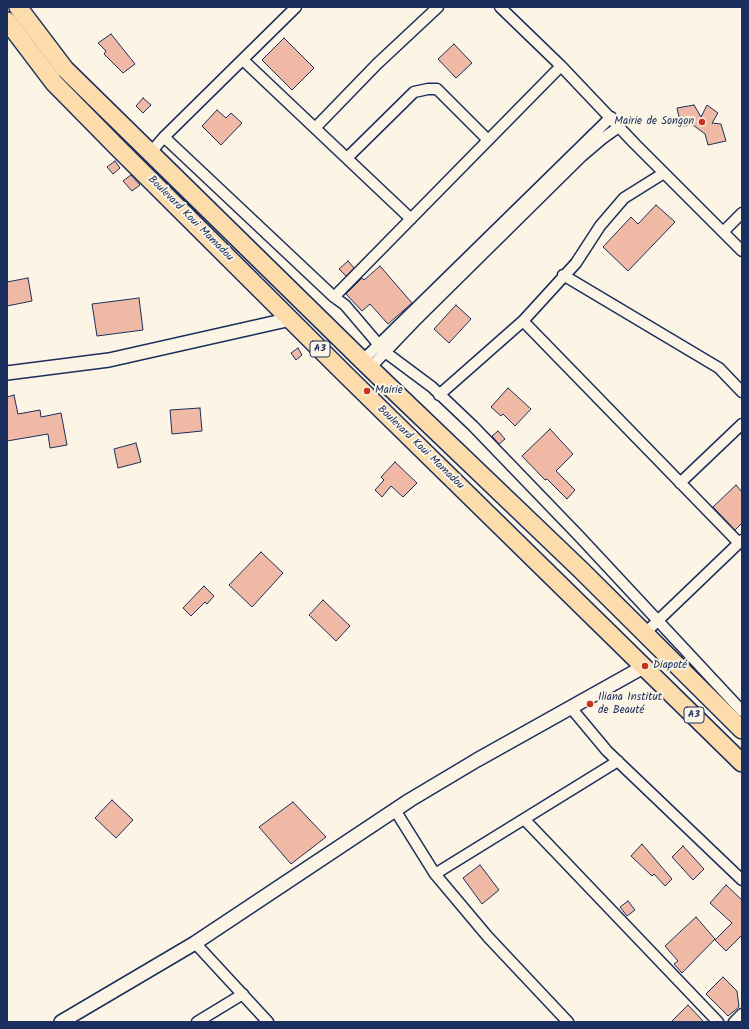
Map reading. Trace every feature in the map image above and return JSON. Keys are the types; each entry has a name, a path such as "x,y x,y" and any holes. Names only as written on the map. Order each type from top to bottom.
{"main road":[{"name":"Boulevard Koui Mamadou","path":"18,7 65,69 366,364 663,651 742,730"},
{"name":"Boulevard Koui Mamadou","path":"7,21 54,83 472,499 645,666 742,763"},
{"path":"645,666 663,651"}],"street":[{"path":"151,152 164,137 244,60 296,7"},
{"path":"315,128 377,64 438,7"},
{"path":"504,8 742,251"},
{"path":"244,60 411,219"},
{"path":"334,297 561,66"},
{"path":"347,158 414,92 428,89 437,89 488,140"},
{"path":"366,364 611,116"},
{"path":"381,349 582,156 620,126"},
{"path":"164,137 334,297 345,305 381,349 432,387 473,426 579,536 742,711"},
{"path":"439,395 523,321 563,275 576,263 600,226 624,198 664,172"},
{"path":"723,232 742,214"},
{"path":"563,275 719,368 742,392"},
{"path":"7,373 109,360 291,319"},
{"path":"523,321 680,483 740,541 658,622 644,633"},
{"path":"680,483 742,424"},
{"path":"61,1022 195,943 394,810 477,760 572,709 645,666"},
{"path":"572,709 607,751 742,880"},
{"path":"435,874 525,820 618,761"},
{"path":"394,810 435,874 488,937 568,1022"},
{"path":"525,820 718,1022"},
{"path":"195,943 268,1022"},
{"path":"197,1022 243,994"},
{"path":"734,1022 742,1014"}],"building":[{"path":"111,34 135,64 123,73 104,54 106,51 98,43"},
{"path":"284,38 314,68 292,90 262,60"},
{"path":"454,44 472,63 456,78 438,59"},
{"path":"143,98 151,105 143,113 136,106"},
{"path":"694,105 701,117 707,105 718,113 712,123 721,124 726,141 708,145 705,134 693,125 681,126 677,108"},
{"path":"217,110 226,118 231,113 242,123 221,145 202,126"},
{"path":"115,161 120,168 113,174 107,167"},
{"path":"131,175 140,185 132,191 123,181"},
{"path":"656,205 675,222 628,271 603,247 631,217 638,224"},
{"path":"348,261 354,268 346,276 339,269"},
{"path":"380,266 412,303 388,324 370,304 362,311 346,294 362,278 364,280"},
{"path":"28,278 32,301 7,306 7,282"},
{"path":"139,298 143,330 97,336 92,304"},
{"path":"456,305 471,319 449,343 434,329"},
{"path":"298,348 302,355 296,360 291,353"},
{"path":"508,388 531,409 515,426 503,414 501,416 491,407"},
{"path":"14,395 18,414 40,410 41,417 61,413 67,445 50,448 48,434 7,441 7,397"},
{"path":"200,408 202,431 172,434 170,410"},
{"path":"550,429 573,454 556,471 575,490 567,499 547,479 545,480 522,456"},
{"path":"498,431 505,439 499,444 492,436"},
{"path":"136,443 141,462 118,468 114,449"},
{"path":"395,462 417,483 403,497 391,486 382,497 375,490 384,480 381,477"},
{"path":"736,485 742,492 742,523 735,530 713,507"},
{"path":"261,552 283,573 252,607 229,585"},
{"path":"204,586 214,596 207,604 205,602 191,616 183,608"},
{"path":"323,600 350,626 336,641 309,615"},
{"path":"112,800 133,820 116,838 95,818"},
{"path":"293,802 326,837 291,864 259,827"},
{"path":"642,844 672,879 665,886 654,874 652,876 631,856"},
{"path":"683,846 704,869 693,880 672,857"},
{"path":"480,865 499,890 482,904 463,878"},
{"path":"726,885 742,900 742,935 726,951 715,940 732,923 710,903"},
{"path":"628,901 635,910 627,916 620,907"},
{"path":"696,917 715,939 682,973 674,964 678,961 665,946"},
{"path":"723,977 737,991 739,1007 728,1016 706,994"},
{"path":"688,1005 704,1022 671,1022"}],"place":[{"name":"Mairie de Songon","path":"702,122"},
{"name":"Mairie","path":"367,391"},
{"name":"Diapoté","path":"645,666"},
{"name":"Iliana Institut de Beauté","path":"590,704"}]}
